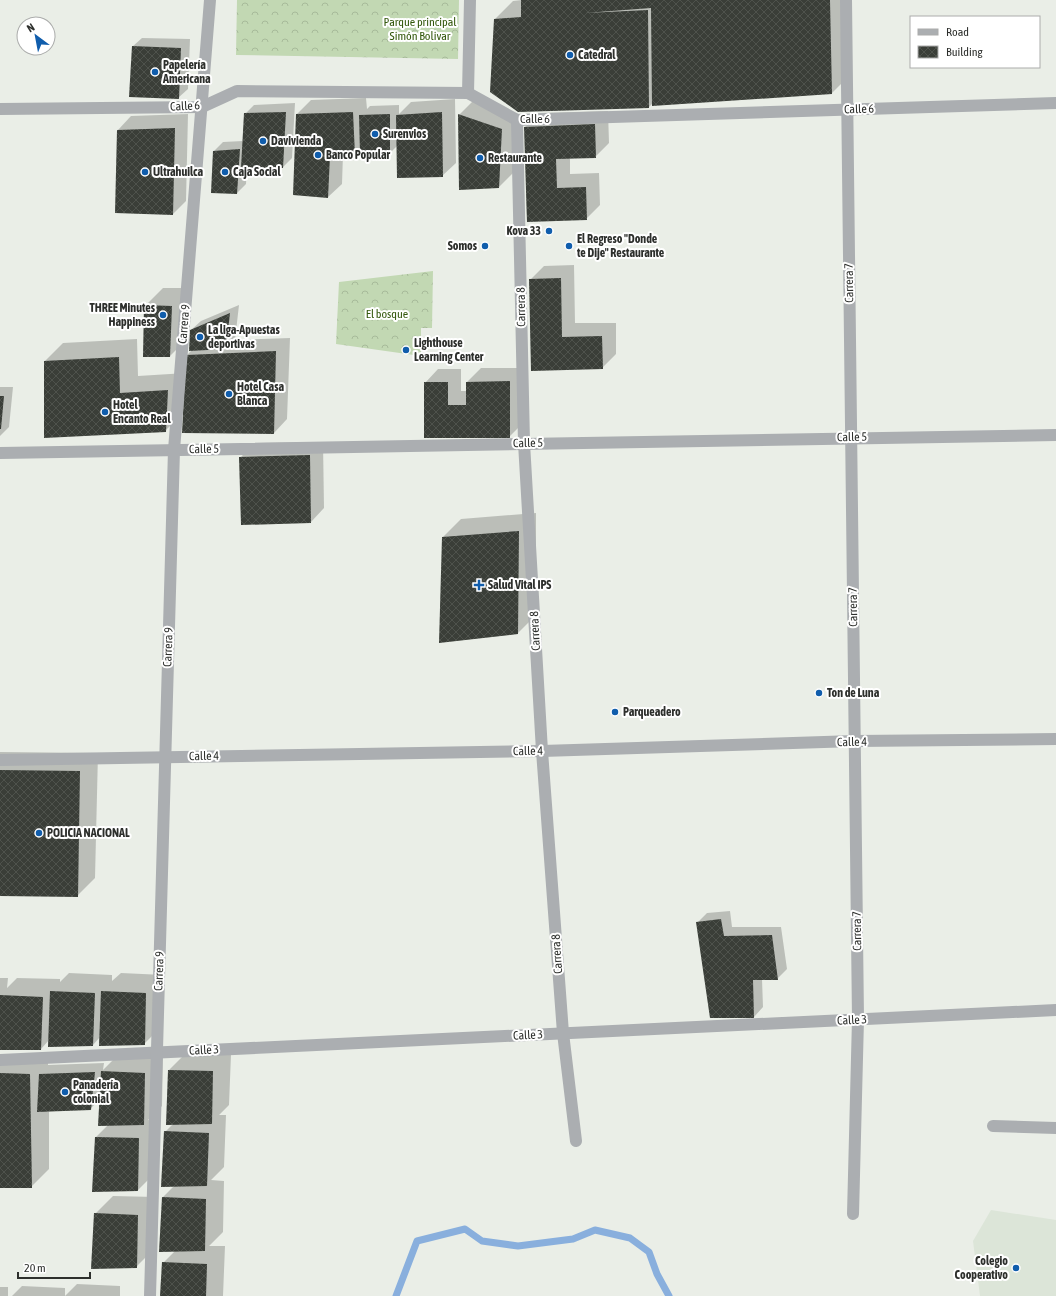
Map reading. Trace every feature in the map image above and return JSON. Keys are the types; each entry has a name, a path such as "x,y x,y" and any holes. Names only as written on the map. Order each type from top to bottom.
{"street":[{"name":"Carrera 9","path":"150,1296 174,450 210,0"},
{"path":"468,93 470,0"},
{"name":"Carrera 7","path":"846,0 858,1020 853,1214"},
{"name":"Calle 6","path":"0,109 202,107 237,91 468,93 517,120 1056,103"},
{"name":"Carrera 8","path":"517,120 524,444 542,751 563,1033 576,1141"},
{"name":"Calle 5","path":"0,453 851,437 1056,435"},
{"name":"Calle 4","path":"0,760 542,751 855,741 1056,739"},
{"name":"Calle 3","path":"0,1060 1056,1010"},
{"path":"993,1126 1056,1128"}],"shaded area":[{"name":"Colegio Cooperativo","path":"991,1210 1056,1220 1056,1296 980,1296 973,1241"}],"green space":[{"name":"Parque principal Simón Bolivar","path":"237,0 459,0 458,59 236,55"},
{"name":"El bosque","path":"433,271 432,328 421,328 421,356 336,344 339,282"}],"building":[{"path":"521,0 830,0 832,94 652,106 651,8 585,13 648,10 649,108 518,112 490,92 494,19 521,17"},
{"name":"Papelería Americana","path":"132,46 181,48 179,99 129,97"},
{"name":"Davivienda","path":"286,112 283,168 241,168 244,113"},
{"name":"Banco Popular","path":"353,112 355,155 330,156 328,198 293,195 296,114"},
{"path":"442,112 443,177 397,178 396,115"},
{"name":"Surenvios","path":"390,114 390,154 360,154 359,115"},
{"name":"Restaurante","path":"458,114 502,129 499,188 459,190"},
{"path":"595,124 596,158 556,159 557,188 586,187 587,220 527,222 524,127"},
{"name":"Ultrahuilca","path":"175,128 173,215 115,213 117,130"},
{"name":"Caja Social","path":"240,149 237,194 211,193 213,151"},
{"path":"561,278 562,337 602,336 603,369 531,371 529,279"},
{"path":"144,305 172,306 170,357 143,357"},
{"path":"230,313 226,349 189,351 190,330"},
{"name":"Hotel Casa Blanca","path":"276,351 274,434 182,433 186,355"},
{"name":"Hotel Encanto Real","path":"119,357 120,393 168,390 166,432 44,438 44,361"},
{"name":"Lighthouse Learning Center","path":"510,381 510,438 424,438 424,382 448,382 448,405 466,405 466,382"},
{"path":"0,396 4,396 1,429 0,429"},
{"path":"310,455 311,523 241,525 239,457"},
{"name":"Salud Vital IPS","path":"519,531 518,634 439,643 442,537"},
{"name":"POLICIA NACIONAL","path":"0,770 80,771 78,897 0,896"},
{"path":"721,919 724,936 772,935 778,980 753,980 754,1018 710,1018 696,922"},
{"path":"50,991 95,993 93,1046 48,1047"},
{"path":"101,991 146,993 145,1045 99,1046"},
{"path":"0,995 43,997 41,1050 0,1050"},
{"path":"168,1070 213,1071 212,1124 166,1125"},
{"path":"101,1071 145,1073 144,1125 98,1126"},
{"name":"Panadería colonial","path":"95,1072 91,1110 37,1112 39,1074"},
{"path":"0,1073 30,1074 32,1188 0,1188"},
{"path":"164,1131 209,1133 207,1186 161,1187"},
{"path":"95,1137 139,1138 138,1191 92,1192"},
{"path":"162,1197 206,1199 205,1251 159,1252"},
{"path":"94,1213 138,1215 137,1268 91,1269"},
{"path":"162,1262 207,1264 206,1296 160,1296"}],"waterway":[{"path":"396,1296 417,1241 465,1229 482,1241 518,1246 573,1239 595,1230 630,1238 649,1252 657,1274 669,1296"}],"place":[{"name":"Catedral","path":"570,55"},
{"name":"Papelería Americana","path":"155,72"},
{"name":"Surenvios","path":"375,134"},
{"name":"Davivienda","path":"263,141"},
{"name":"Banco Popular","path":"318,155"},
{"name":"Restaurante","path":"480,158"},
{"name":"Ultrahuilca","path":"145,172"},
{"name":"Caja Social","path":"225,172"},
{"name":"Kova 33","path":"549,231"},
{"name":"Somos","path":"485,246"},
{"name":"El Regreso \"Donde te Dije\" Restaurante","path":"569,246"},
{"name":"THREE Minutes Happiness","path":"163,315"},
{"name":"La liga-Apuestas deportivas","path":"200,337"},
{"name":"Lighthouse Learning Center","path":"406,350"},
{"name":"Hotel Casa Blanca","path":"229,394"},
{"name":"Hotel Encanto Real","path":"105,412"},
{"name":"Salud Vital IPS","path":"479,585"},
{"name":"Ton de Luna","path":"819,693"},
{"name":"Parqueadero","path":"615,712"},
{"name":"POLICIA NACIONAL","path":"39,833"},
{"name":"Panadería colonial","path":"65,1092"},
{"name":"Colegio Cooperativo","path":"1016,1268"}]}
